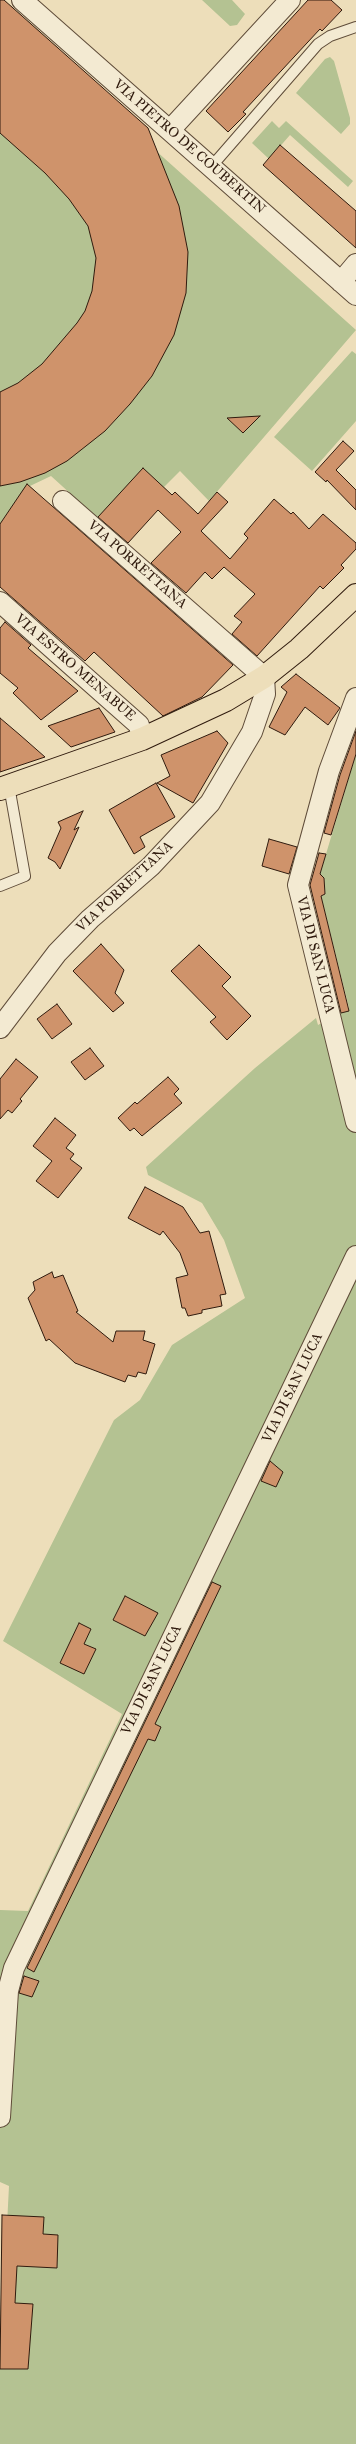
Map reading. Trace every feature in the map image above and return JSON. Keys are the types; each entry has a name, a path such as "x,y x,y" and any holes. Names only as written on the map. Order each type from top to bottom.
{"main road":[{"path":"4,787 142,739 211,708 264,676 299,649 356,595"}],"street":[{"name":"VIA PIETRO DE COUBERTIN","path":"22,0 356,295"},
{"path":"170,130 284,2"},
{"path":"341,282 356,264"},
{"name":"VIA PORRETTANA","path":"0,1028 57,953 90,919 151,866 210,803 252,732 265,694 264,676 63,501"},
{"name":"VIA ESTRO MENABUE","path":"0,602 139,725 142,739"},
{"name":"VIA DI SAN LUCA","path":"356,698 329,771 298,885 356,1122"},
{"name":"VIA DI SAN LUCA","path":"0,2117 8,1991 14,1968 356,1256"}],"lane":[{"path":"211,167 318,44 330,36 356,27"},
{"path":"0,886 25,876 4,787"}],"green space":[{"path":"202,0 232,0 245,14 237,25 230,26"},
{"path":"9,4 57,47 49,55 356,330 209,501 180,471 164,487 172,495 126,544 51,476 30,486 11,508 1,522 11,532 0,543 0,11"},
{"path":"330,57 334,61 350,118 350,124 341,134 296,93 325,59"},
{"path":"272,121 279,128 286,121 353,181 348,187 290,135 269,159 252,143"},
{"path":"352,351 356,354 356,421 312,471 274,437"},
{"path":"356,754 356,2444 0,2444 0,2360 9,2186 0,2182 0,1910 28,1911 122,1714 3,1641 114,1420 140,1400 172,1345 245,1298 224,1240 202,1203 148,1175 146,1167 255,1068 316,1018 318,1025 349,1008 321,896 325,894 324,878 320,874"}],"building":[{"path":"0,0 4,0 148,128 179,206 188,252 186,293 174,335 152,376 130,404 105,431 67,461 45,473 20,482 0,486 0,392 18,383 42,364 77,323 85,311 92,291 96,258 88,226 69,199 45,173 0,133"},
{"path":"308,0 331,0 342,10 322,31 320,29 243,112 246,114 228,132 206,111"},
{"path":"280,145 356,211 356,248 263,165"},
{"path":"260,416 243,433 227,418"},
{"path":"343,441 354,451 336,470 356,490 356,510 327,480 326,482 315,472"},
{"path":"143,468 172,495 175,492 198,514 217,492 228,502 201,531 230,559 248,538 244,534 274,499 291,514 293,512 309,529 323,514 356,543 356,549 341,565 344,568 323,589 320,586 257,656 232,634 242,622 234,616 255,594 224,567 212,579 205,572 186,593 151,563 181,532 158,510 128,543 98,517"},
{"path":"27,484 233,665 202,697 163,716 94,652 85,661 0,587 0,524"},
{"path":"5,622 31,645 28,648 78,691 41,720 13,693 18,688 0,673 0,628"},
{"path":"296,674 340,708 328,725 305,707 285,735 269,727 287,692 281,687"},
{"path":"99,708 115,732 71,747 48,726"},
{"path":"0,718 20,735 45,757 0,772"},
{"path":"217,731 228,743 193,803 157,783 170,776 161,755"},
{"path":"356,731 356,754 331,835 324,833 340,775"},
{"path":"156,783 175,817 140,837 145,847 134,854 109,810"},
{"path":"83,811 74,830 79,827 60,869 55,862 48,858 61,828 58,822"},
{"path":"269,839 297,847 289,874 262,866"},
{"path":"319,853 326,854 320,874 324,878 325,894 321,896 349,1011 341,1013 310,885"},
{"path":"101,944 124,970 115,993 124,1003 113,1012 73,971"},
{"path":"199,945 231,977 222,986 251,1016 227,1040 210,1022 216,1017 171,971"},
{"path":"57,1004 72,1024 52,1039 37,1019"},
{"path":"90,1048 104,1066 85,1080 71,1062"},
{"path":"16,1059 38,1077 20,1099 22,1101 12,1113 8,1110 0,1119 0,1079"},
{"path":"168,1077 179,1089 174,1094 182,1103 142,1136 134,1128 130,1131 118,1118 135,1102 137,1104"},
{"path":"55,1118 76,1135 66,1148 74,1154 70,1159 82,1168 58,1198 36,1181 52,1161 33,1146"},
{"path":"145,1187 183,1207 200,1233 209,1231 226,1294 220,1295 222,1306 202,1310 202,1313 188,1316 185,1308 182,1308 176,1278 188,1275 180,1253 163,1231 160,1235 128,1218"},
{"path":"52,1272 54,1278 63,1275 78,1311 76,1312 113,1342 116,1331 145,1331 143,1340 155,1344 146,1374 138,1372 136,1377 128,1375 125,1382 75,1363 49,1339 46,1341 28,1298 35,1290 33,1282"},
{"path":"270,1461 283,1472 276,1487 261,1481"},
{"path":"212,1582 221,1586 155,1724 161,1727 155,1741 148,1739 34,1972 27,1968"},
{"path":"125,1596 158,1613 145,1636 113,1620"},
{"path":"79,1623 91,1629 84,1644 96,1649 84,1674 60,1663"},
{"path":"24,1976 39,1981 32,1997 19,1993"},
{"path":"2,2215 44,2217 43,2234 58,2235 57,2268 17,2266 15,2303 33,2304 28,2369 0,2369"}]}
